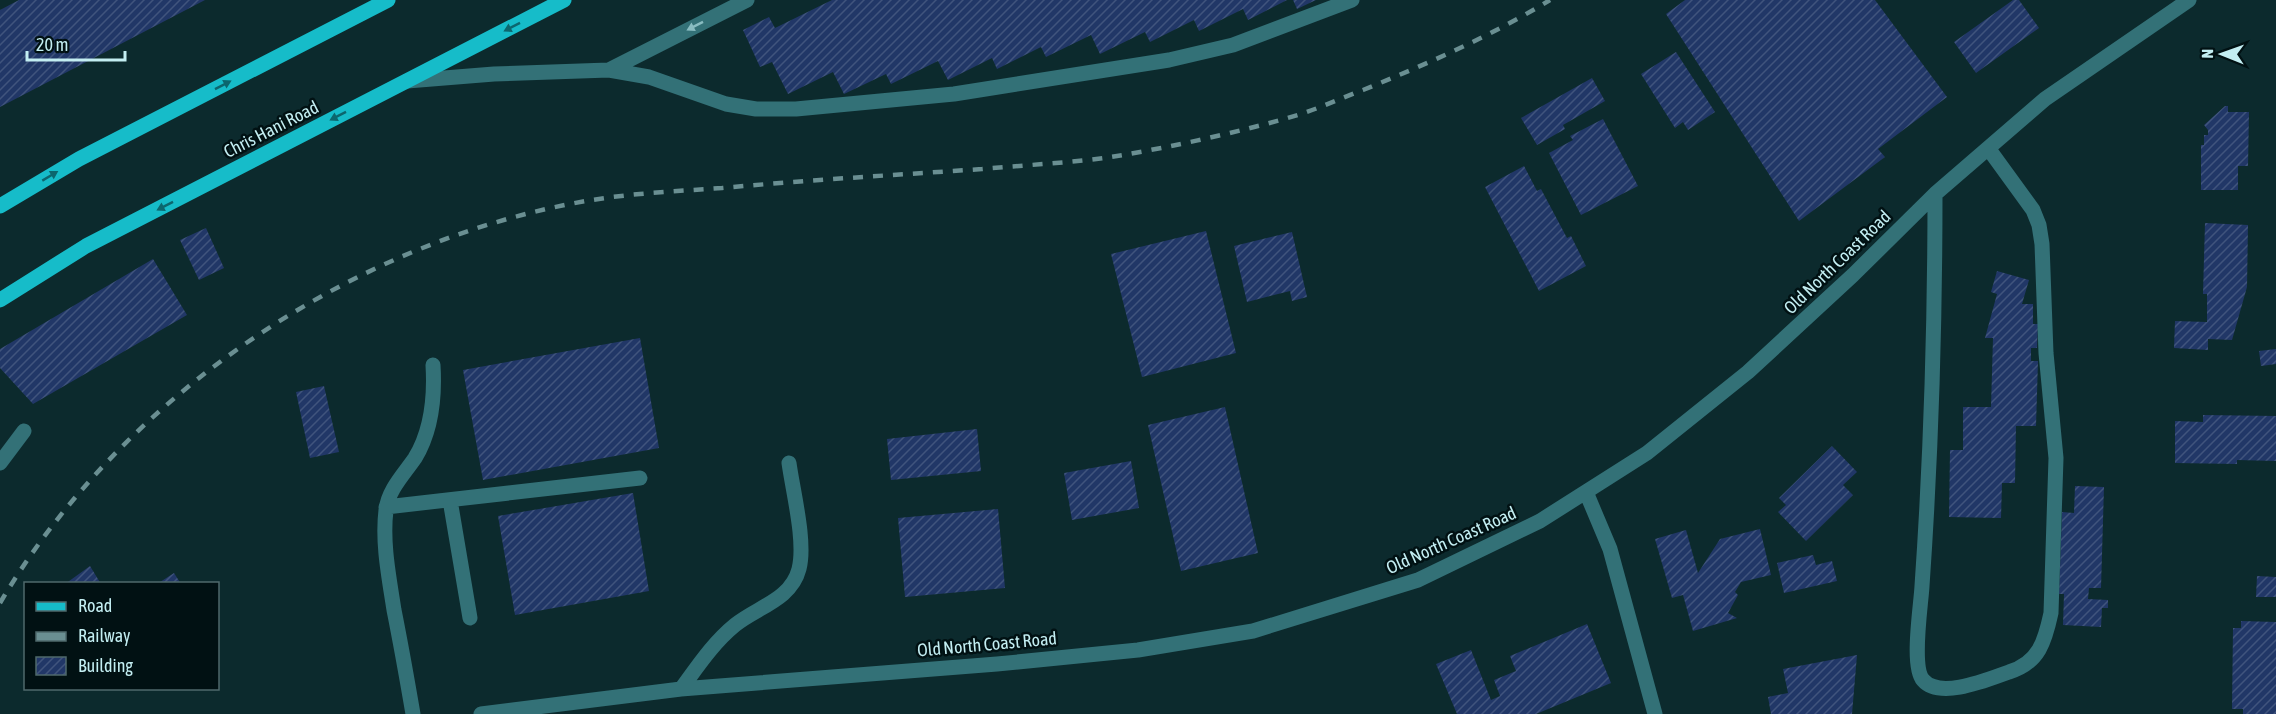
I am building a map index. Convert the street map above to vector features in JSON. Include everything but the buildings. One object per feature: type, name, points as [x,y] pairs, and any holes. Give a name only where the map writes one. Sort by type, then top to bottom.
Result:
[{"type":"main road","points":[[0,206],[79,159],[388,0]]},
{"type":"main road","name":"Chris Hani Road","points":[[0,300],[86,246],[564,0]]},
{"type":"street","points":[[609,70],[747,0]]},
{"type":"street","points":[[407,81],[494,74],[609,70],[649,77],[726,104],[756,109],[807,108],[954,94],[1169,60],[1233,45],[1352,0]]},
{"type":"street","name":"Old North Coast Road","points":[[481,714],[681,689],[1138,650],[1253,631],[1418,580],[1540,521],[1647,453],[1748,372],[1853,275],[1935,194],[2044,99],[2189,0]]},
{"type":"street","points":[[1935,194],[1926,529],[1918,654],[1920,676],[1925,683],[1930,687],[1945,689],[1974,684],[2018,670],[2031,662],[2046,638],[2051,614],[2051,541],[2056,476],[2046,353],[2042,244],[2039,225],[2033,210],[1988,148]]},
{"type":"street","points":[[413,714],[387,567],[386,507],[398,480],[415,458],[427,433],[433,411],[433,365]]},
{"type":"street","points":[[0,463],[24,431]]},
{"type":"street","points":[[681,689],[709,651],[735,625],[777,599],[791,587],[799,570],[801,550],[789,463]]},
{"type":"street","points":[[386,507],[640,478]]},
{"type":"street","points":[[1586,492],[1610,549],[1654,714]]},
{"type":"street","points":[[450,500],[470,618]]},
{"type":"railway","points":[[0,603],[51,528],[111,458],[178,395],[253,338],[333,290],[417,250],[504,220],[592,200],[657,192],[1079,161],[1206,139],[1298,115],[1363,90],[1458,49],[1550,0]]}]
